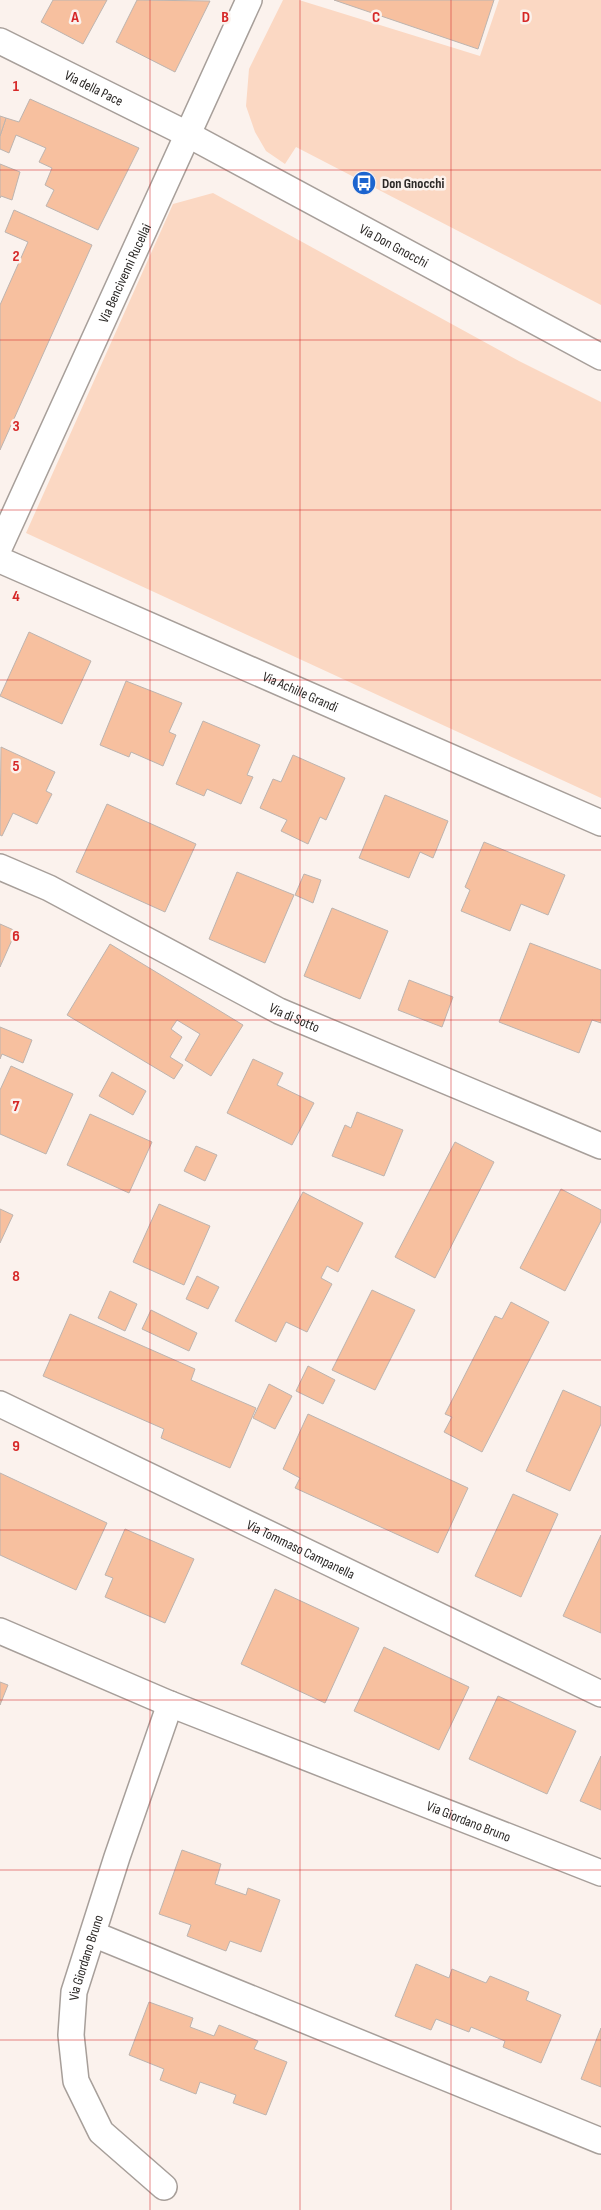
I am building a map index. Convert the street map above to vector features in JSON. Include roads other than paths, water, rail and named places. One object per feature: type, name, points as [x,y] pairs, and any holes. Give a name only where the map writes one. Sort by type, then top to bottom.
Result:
[{"type":"street","name":"Via Bencivenni Rucellai","points":[[0,546],[249,0]]},
{"type":"street","name":"Via della Pace","points":[[0,41],[187,134]]},
{"type":"street","name":"Via Don Gnocchi","points":[[187,134],[601,357]]},
{"type":"street","name":"Via Achille Grandi","points":[[0,560],[601,823]]},
{"type":"street","name":"Via di Sotto","points":[[0,867],[49,888],[279,1011],[601,1146]]},
{"type":"street","name":"Via Tommaso Campanella","points":[[0,1404],[601,1694]]},
{"type":"street","name":"Via Giordano Bruno","points":[[0,1631],[170,1704],[601,1873]]},
{"type":"street","name":"Via Giordano Bruno","points":[[164,2187],[102,2132],[76,2081],[71,2035],[74,1992],[117,1857],[170,1704]]},
{"type":"street","points":[[93,1934],[601,2140]]},
{"type":"place","name":"Don Gnocchi","points":[[364,183]]}]
